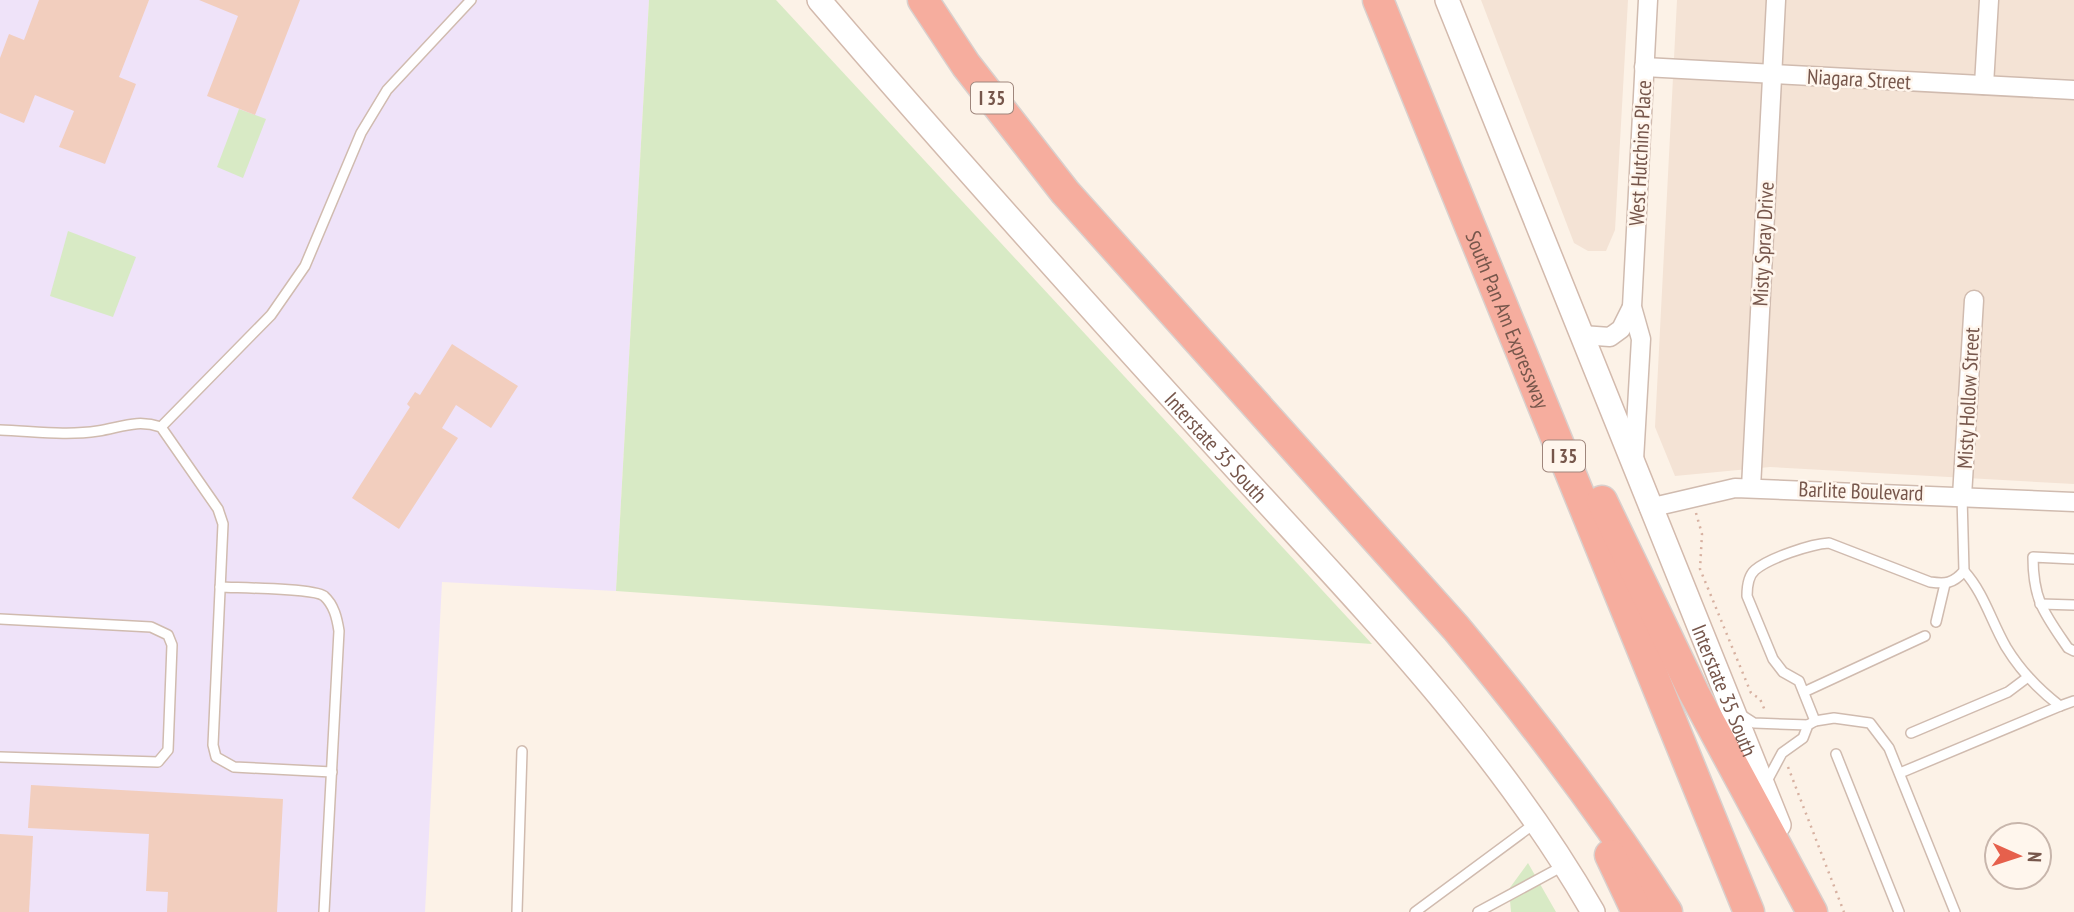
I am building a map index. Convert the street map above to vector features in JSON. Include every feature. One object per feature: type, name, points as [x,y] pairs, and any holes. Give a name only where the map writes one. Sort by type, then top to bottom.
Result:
[{"type":"highway","name":"I 35","points":[[923,0],[966,65],[1065,192],[1456,628],[1600,811],[1667,912]]},
{"type":"highway","name":"South Pan Am Expressway","points":[[1378,0],[1749,912]]},
{"type":"highway","points":[[1521,352],[1580,453],[1689,682],[1814,912]]},
{"type":"highway","points":[[1534,725],[1622,874],[1637,912]]},
{"type":"main road","name":"Interstate 35 South","points":[[819,0],[980,188],[1370,615],[1460,718],[1536,823],[1593,912]]},
{"type":"main road","name":"Interstate 35 South","points":[[1447,0],[1649,508],[1814,912]]},
{"type":"street","name":"West Hutchins Place","points":[[1634,465],[1641,339],[1632,307],[1648,0]]},
{"type":"street","name":"Misty Spray Drive","points":[[1751,488],[1776,0]]},
{"type":"street","points":[[1984,85],[1989,0]]},
{"type":"street","name":"Niagara Street","points":[[1644,67],[2074,90]]},
{"type":"street","name":"Misty Hollow Street","points":[[1962,496],[1974,300]]},
{"type":"street","points":[[1582,335],[1610,337],[1621,329],[1632,307]]},
{"type":"street","name":"Barlite Boulevard","points":[[1649,508],[1715,491],[1751,488],[2074,502]]},
{"type":"lane","points":[[161,427],[271,315],[305,266],[361,133],[387,90],[471,0]]},
{"type":"lane","points":[[0,430],[74,432],[147,422],[161,427],[218,509],[223,524],[213,746],[216,757],[223,764],[234,767],[332,772]]},
{"type":"lane","points":[[1962,496],[1964,571],[1977,586],[2006,648],[2037,689],[2060,706]]},
{"type":"lane","points":[[1764,789],[1773,765],[1786,748],[1803,738],[1812,723],[1804,692],[1798,681],[1783,672],[1773,659],[1747,596],[1747,585],[1755,570],[1812,544],[1829,543],[1930,582],[1945,584],[1956,581],[1964,571]]},
{"type":"lane","points":[[2074,559],[2033,557],[2033,588],[2068,648],[2074,651]]},
{"type":"lane","points":[[1936,622],[1945,584]]},
{"type":"lane","points":[[220,587],[318,592],[331,604],[339,631],[324,912]]},
{"type":"lane","points":[[2040,604],[2074,605]]},
{"type":"lane","points":[[0,619],[151,627],[168,635],[172,645],[168,750],[158,762],[0,757]]},
{"type":"lane","points":[[1804,692],[1925,636]]},
{"type":"lane","points":[[1910,733],[2008,692],[2028,677]]},
{"type":"lane","points":[[1900,772],[2074,701]]},
{"type":"lane","points":[[1731,708],[1754,723],[1812,723],[1835,718],[1870,723],[1889,748],[1900,772],[1955,912]]},
{"type":"lane","points":[[516,912],[522,751]]},
{"type":"lane","points":[[1836,754],[1899,912]]},
{"type":"lane","points":[[1415,912],[1536,823]]},
{"type":"lane","points":[[1478,912],[1564,866]]},
{"type":"path","points":[[1694,506],[1702,534],[1700,569],[1751,693],[1760,699],[1768,719]]},
{"type":"path","points":[[1786,762],[1844,912]]},
{"type":"shaded area","points":[[0,0],[649,0],[616,591],[442,582],[425,912],[0,912]]},
{"type":"shaded area","points":[[1481,0],[1628,0],[1615,230],[1606,251],[1588,251],[1574,243]]},
{"type":"shaded area","points":[[1677,0],[2074,0],[2074,484],[1770,467],[1675,476],[1655,427]]},
{"type":"green space","points":[[649,0],[776,0],[1372,644],[616,591]]},
{"type":"green space","points":[[239,109],[266,119],[243,178],[217,167]]},
{"type":"green space","points":[[68,231],[136,257],[113,317],[50,296]]},
{"type":"green space","points":[[1528,863],[1556,912],[1511,912],[1509,889]]},
{"type":"building","points":[[39,0],[149,0],[119,77],[136,84],[105,164],[59,147],[74,111],[35,95],[24,123],[0,113],[0,58],[9,34],[24,40]]},
{"type":"building","points":[[199,0],[300,0],[255,115],[207,96],[238,16]]},
{"type":"building","points":[[452,344],[518,386],[491,428],[456,405],[442,428],[458,438],[399,529],[352,498],[410,407],[407,404],[415,392],[420,395]]},
{"type":"building","points":[[31,785],[283,799],[277,912],[167,912],[168,892],[146,891],[149,834],[28,828]]},
{"type":"building","points":[[0,834],[33,836],[29,912],[0,912]]}]
